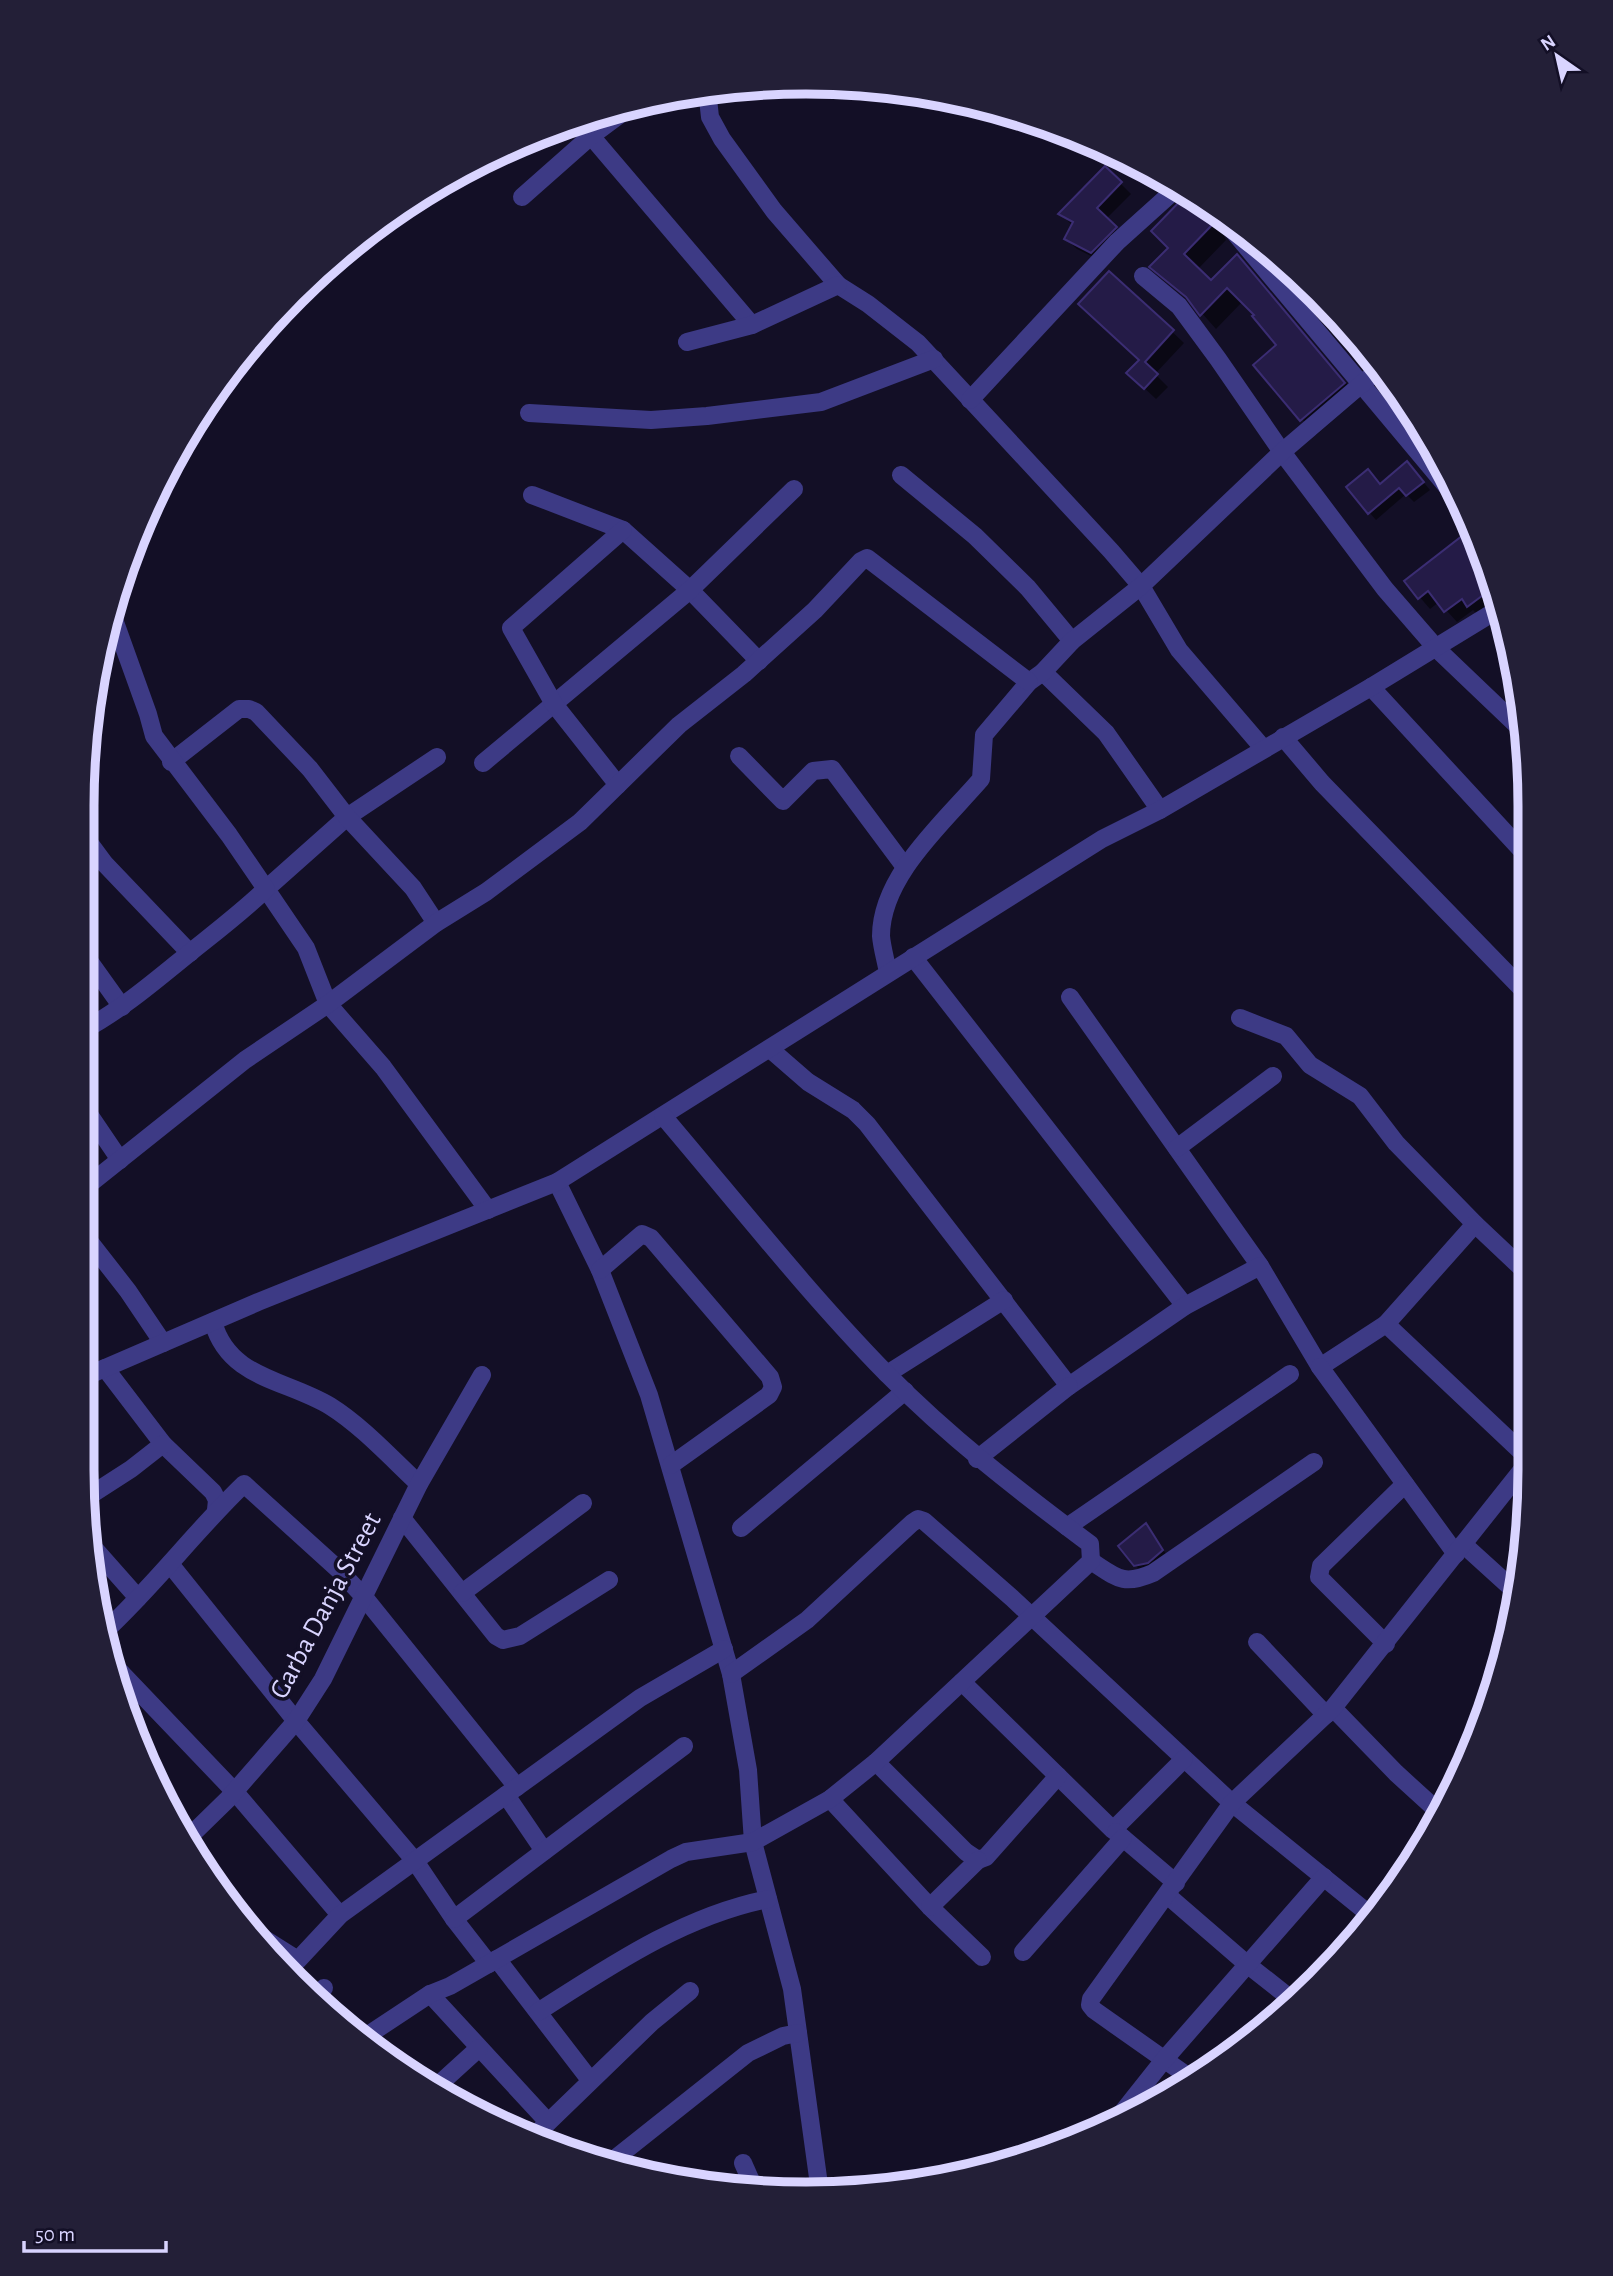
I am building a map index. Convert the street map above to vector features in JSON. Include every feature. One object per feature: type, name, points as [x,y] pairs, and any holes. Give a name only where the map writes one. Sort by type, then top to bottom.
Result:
[{"type":"street","points":[[708,102],[710,117],[722,139],[774,211],[838,285],[918,342],[1141,586],[1179,650],[1263,748]]},
{"type":"street","points":[[522,197],[610,123]]},
{"type":"street","points":[[591,136],[752,325]]},
{"type":"street","points":[[970,400],[1117,242],[1170,195]]},
{"type":"street","points":[[1248,248],[1434,471]]},
{"type":"street","points":[[1143,276],[1179,306],[1282,452],[1385,589],[1437,649],[1513,721]]},
{"type":"street","points":[[687,342],[752,325],[838,285]]},
{"type":"street","points":[[529,414],[651,420],[821,402],[934,359]]},
{"type":"street","points":[[888,974],[881,936],[886,902],[905,867],[981,779],[984,735],[1072,641],[1141,586],[1282,452],[1372,375]]},
{"type":"street","points":[[901,475],[975,536],[1028,588],[1072,641]]},
{"type":"street","points":[[483,763],[690,590],[794,489]]},
{"type":"street","points":[[532,495],[622,530],[690,590],[759,661]]},
{"type":"street","points":[[618,785],[554,704],[511,628],[622,530]]},
{"type":"street","points":[[94,1181],[245,1060],[328,1004],[436,923],[486,892],[580,822],[679,725],[759,661],[867,558],[1036,677],[1106,733],[1160,810]]},
{"type":"street","points":[[94,1373],[557,1182],[1102,839],[1160,810],[1437,649],[1492,614]]},
{"type":"street","points":[[117,629],[154,736],[229,835],[306,948],[328,1004],[383,1067],[488,1210]]},
{"type":"street","points":[[1371,687],[1518,845]]},
{"type":"street","points":[[172,762],[239,709],[256,712],[310,769],[347,817],[413,888],[436,923]]},
{"type":"street","points":[[1283,737],[1322,783],[1518,985]]},
{"type":"street","points":[[738,756],[783,800],[813,771],[832,769],[905,867]]},
{"type":"street","points":[[94,1024],[122,1007],[249,906],[347,817],[437,757]]},
{"type":"street","points":[[94,849],[190,953]]},
{"type":"street","points":[[913,957],[1185,1306]]},
{"type":"street","points":[[94,968],[122,1007]]},
{"type":"street","points":[[1070,998],[1260,1266],[1320,1367],[1405,1484],[1460,1549],[1508,1586]]},
{"type":"street","points":[[1240,1018],[1286,1036],[1310,1065],[1360,1096],[1396,1143],[1518,1265]]},
{"type":"street","points":[[770,1049],[808,1082],[853,1110],[867,1124],[1069,1386]]},
{"type":"street","points":[[1177,1148],[1273,1076]]},
{"type":"street","points":[[371,2033],[430,1994],[685,1852],[753,1842],[830,1799],[876,1762],[1091,1561],[1090,1544],[978,1459],[887,1374],[799,1277],[663,1116]]},
{"type":"street","points":[[94,1122],[120,1160]]},
{"type":"street","points":[[557,1182],[600,1270],[649,1395],[731,1674],[748,1770],[753,1842],[792,1989],[819,2181]]},
{"type":"street","points":[[1320,1367],[1386,1324],[1475,1224]]},
{"type":"street","points":[[600,1270],[642,1234],[651,1238],[770,1377],[773,1387],[769,1395],[671,1465]]},
{"type":"street","points":[[94,1247],[163,1343]]},
{"type":"street","points":[[978,1459],[1069,1386],[1185,1306],[1260,1266]]},
{"type":"street","points":[[887,1374],[1004,1300]]},
{"type":"street","points":[[213,1322],[225,1350],[245,1368],[330,1406],[419,1484]]},
{"type":"street","points":[[1386,1324],[1518,1450]]},
{"type":"street","points":[[105,1368],[163,1444],[213,1492],[217,1500],[216,1510]]},
{"type":"street","points":[[1067,1527],[1290,1374]]},
{"type":"street","name":"Garba Danja Street","points":[[194,1832],[234,1792],[296,1721],[323,1679],[419,1484],[482,1375]]},
{"type":"street","points":[[741,1528],[905,1391]]},
{"type":"street","points":[[95,1491],[131,1469],[163,1444]]},
{"type":"street","points":[[1091,1561],[1116,1578],[1125,1580],[1134,1581],[1153,1573],[1314,1462]]},
{"type":"street","points":[[1183,2073],[1090,2005],[1091,1999],[1232,1803],[1329,1711],[1386,1644],[1518,1474]]},
{"type":"street","points":[[112,1624],[170,1564],[216,1510],[244,1484],[339,1570],[364,1597],[512,1791],[544,1851]]},
{"type":"street","points":[[1386,1644],[1319,1577],[1321,1566],[1405,1484]]},
{"type":"street","points":[[462,1593],[583,1503]]},
{"type":"street","points":[[402,1518],[496,1636],[503,1640],[520,1636],[610,1580]]},
{"type":"street","points":[[731,1674],[807,1620],[918,1520],[1012,1598],[1232,1803],[1365,1911]]},
{"type":"street","points":[[100,1555],[138,1598]]},
{"type":"street","points":[[170,1564],[296,1721],[415,1861],[454,1919],[538,2012],[590,2080]]},
{"type":"street","points":[[1257,1642],[1433,1807]]},
{"type":"street","points":[[279,1948],[298,1960],[340,1915],[640,1698],[724,1649]]},
{"type":"street","points":[[126,1678],[234,1792],[340,1915]]},
{"type":"street","points":[[962,1682],[1248,1965],[1286,1995]]},
{"type":"street","points":[[454,1919],[684,1746]]},
{"type":"street","points":[[1023,1952],[1118,1834],[1184,1759]]},
{"type":"street","points":[[876,1762],[966,1852],[978,1860]]},
{"type":"street","points":[[930,1907],[978,1860],[986,1857],[1058,1776]]},
{"type":"street","points":[[830,1799],[930,1907],[982,1957]]},
{"type":"street","points":[[1129,2104],[1163,2061],[1324,1877]]},
{"type":"street","points":[[538,2012],[638,1950],[724,1910],[768,1899]]},
{"type":"street","points":[[540,2130],[652,2022],[690,1991]]},
{"type":"street","points":[[430,1994],[548,2122]]},
{"type":"street","points":[[618,2156],[748,2053],[783,2036],[798,2033]]},
{"type":"street","points":[[442,2081],[480,2048]]},
{"type":"street","points":[[743,2163],[750,2179]]},
{"type":"building","points":[[1105,166],[1122,182],[1097,208],[1117,227],[1091,253],[1064,239],[1073,222],[1058,214]]},
{"type":"building","points":[[1180,201],[1211,220],[1213,224],[1184,254],[1211,280],[1237,254],[1345,383],[1300,421],[1253,365],[1276,345],[1252,316],[1254,315],[1227,288],[1200,316],[1186,297],[1149,267],[1168,248],[1151,231]]},
{"type":"building","points":[[1109,271],[1174,330],[1145,362],[1158,374],[1144,389],[1126,373],[1139,360],[1078,304]]},
{"type":"building","points":[[1407,461],[1424,482],[1406,496],[1399,488],[1368,514],[1346,487],[1368,469],[1380,484]]},
{"type":"building","points":[[1462,536],[1468,543],[1486,593],[1467,607],[1462,599],[1444,612],[1428,591],[1418,599],[1404,581]]},
{"type":"building","points":[[1146,1523],[1163,1550],[1148,1563],[1134,1566],[1118,1546]]}]
